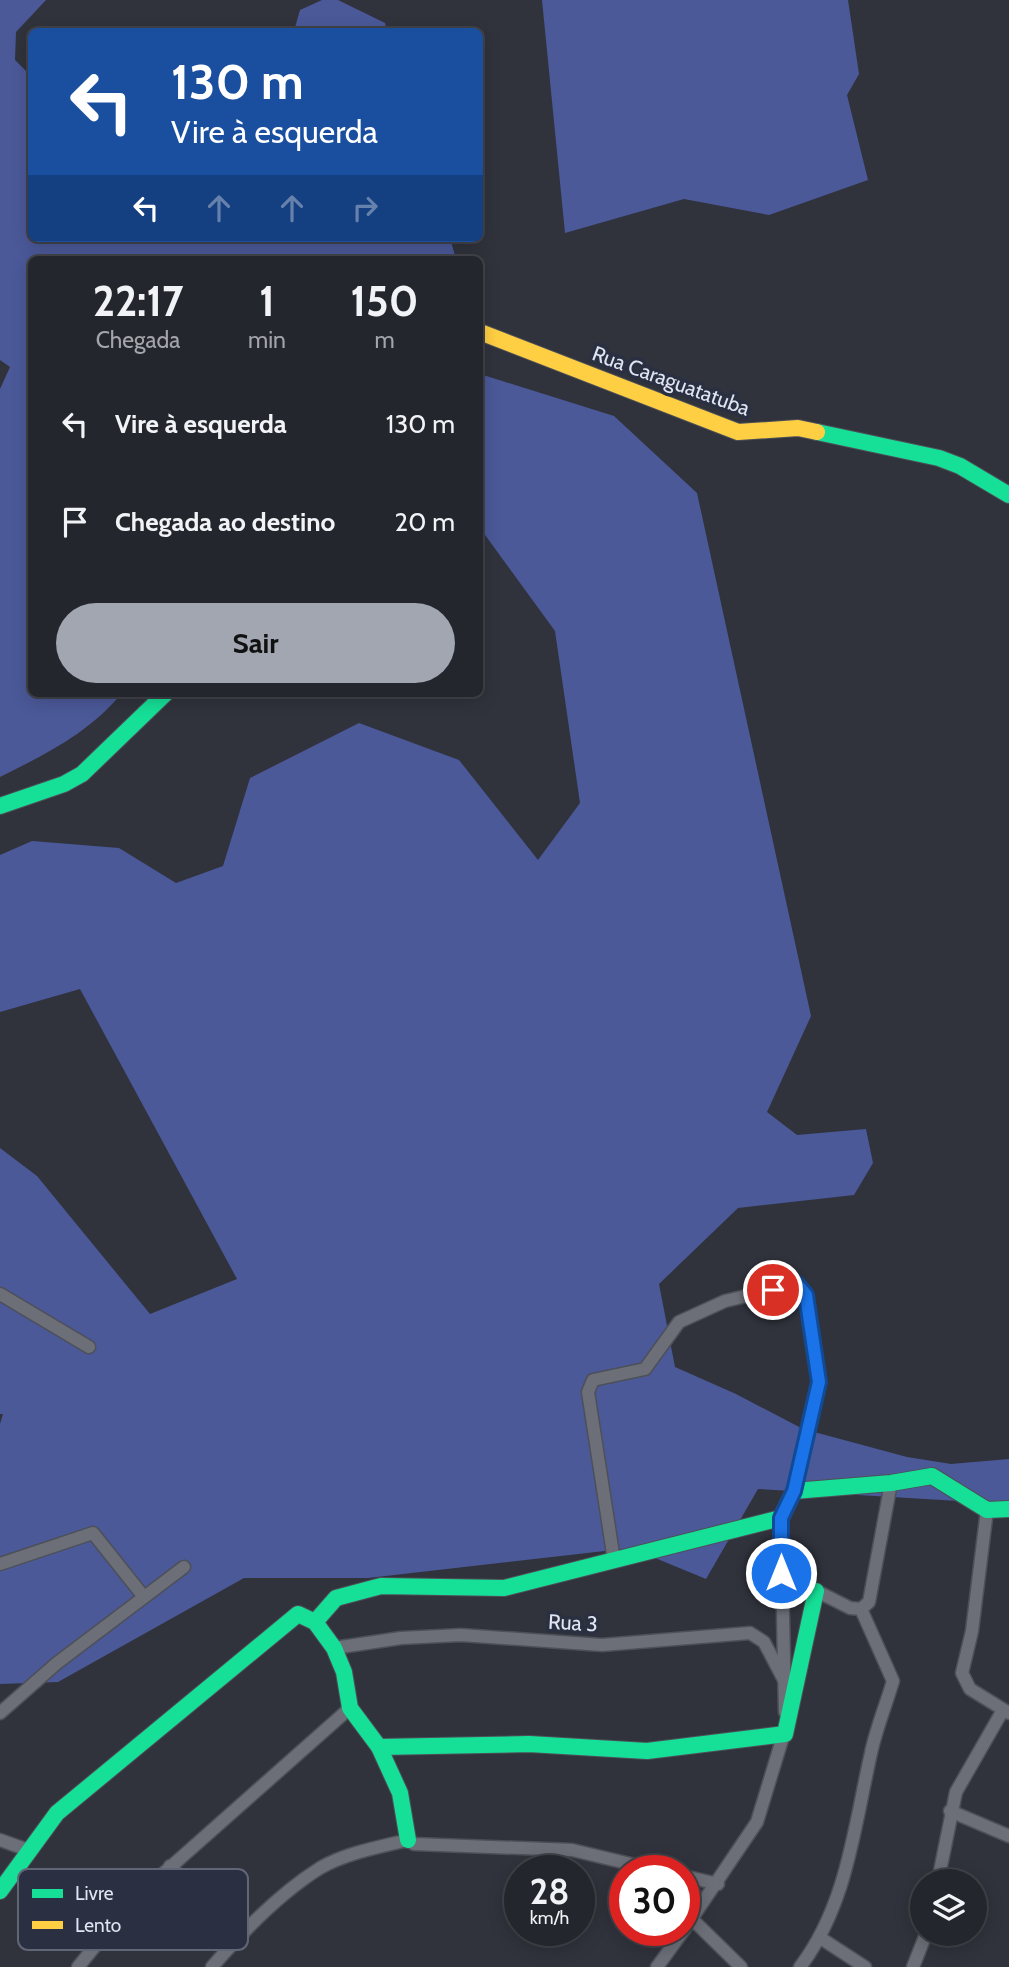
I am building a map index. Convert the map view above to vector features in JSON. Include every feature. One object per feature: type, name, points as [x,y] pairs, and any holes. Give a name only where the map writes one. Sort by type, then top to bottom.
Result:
[{"type":"street","name":"Rua Caraguatatuba","points":[[483,333],[738,432],[798,428],[939,458],[960,466],[1009,495]]},
{"type":"street","points":[[0,806],[64,784],[82,774],[162,697]]},
{"type":"street","points":[[614,1560],[588,1392],[593,1380],[645,1369],[679,1322],[725,1301],[797,1284],[806,1295],[819,1382],[794,1491],[781,1518],[785,1734]]},
{"type":"street","points":[[0,1294],[89,1347]]},
{"type":"street","points":[[794,1491],[891,1483],[932,1476],[987,1510],[1009,1509]]},
{"type":"street","points":[[781,1573],[850,1608],[861,1609],[869,1602],[891,1483]]},
{"type":"street","points":[[940,1869],[956,1792],[1006,1712],[970,1689],[962,1673],[972,1631],[987,1510]]},
{"type":"street","points":[[314,1622],[336,1598],[381,1586],[504,1588],[781,1518]]},
{"type":"street","points":[[0,1564],[93,1533],[144,1597]]},
{"type":"street","points":[[0,1713],[18,1695],[184,1567]]},
{"type":"street","points":[[700,1909],[758,1822],[785,1734],[816,1591]]},
{"type":"street","points":[[800,1967],[822,1939],[841,1888],[872,1749],[893,1681],[861,1609]]},
{"type":"street","points":[[0,1891],[57,1813],[298,1614],[314,1622],[334,1648],[344,1672],[350,1708],[379,1747],[400,1794],[408,1840],[414,1844],[572,1850],[609,1859]]},
{"type":"street","name":"Rua 3","points":[[334,1648],[401,1638],[461,1635],[602,1644],[750,1633],[764,1642],[783,1680]]},
{"type":"street","points":[[167,1869],[350,1708]]},
{"type":"street","points":[[379,1747],[529,1744],[647,1751],[785,1734]]},
{"type":"street","points":[[950,1811],[1009,1836]]},
{"type":"street","points":[[0,1840],[28,1850]]},
{"type":"street","points":[[248,1928],[322,1868],[355,1854],[408,1840]]},
{"type":"street","points":[[170,1866],[173,1869]]},
{"type":"street","points":[[700,1880],[718,1884]]},
{"type":"street","points":[[700,1937],[741,1967]]},
{"type":"street","points":[[822,1939],[865,1967]]},
{"type":"street","points":[[657,1967],[673,1946]]},
{"type":"street","points":[[913,1967],[921,1946]]},
{"type":"street","points":[[78,1967],[92,1950]]},
{"type":"street","points":[[212,1967],[226,1950]]},
{"type":"shaded area","points":[[0,0],[46,0],[16,32],[15,60],[28,73],[28,242],[451,242],[455,256],[28,256],[28,697],[118,697],[81,731],[0,777],[0,389],[10,367],[0,360]]},
{"type":"shaded area","points":[[322,0],[338,0],[385,23],[386,28],[295,28],[300,10]]},
{"type":"shaded area","points":[[542,0],[848,0],[859,74],[847,95],[868,180],[769,215],[684,199],[565,233]]},
{"type":"shaded area","points":[[483,375],[614,416],[697,493],[811,1016],[767,1112],[797,1135],[866,1129],[873,1163],[854,1195],[738,1208],[659,1284],[675,1367],[736,1394],[803,1429],[907,1457],[951,1464],[1009,1459],[1009,1504],[758,1489],[706,1579],[631,1548],[368,1578],[244,1578],[58,1682],[0,1684],[0,1424],[3,1414],[0,1414],[0,1148],[37,1176],[150,1314],[237,1279],[80,989],[0,1012],[0,855],[32,841],[119,848],[176,883],[223,866],[250,778],[359,723],[459,760],[538,860],[580,803],[555,631],[483,532]]},
{"type":"traffic: fast","points":[[817,432],[939,458],[960,466],[1009,495]]},
{"type":"traffic: fast","points":[[0,806],[64,784],[82,774],[162,697]]},
{"type":"traffic: fast","points":[[315,1622],[336,1598],[381,1586],[504,1588],[781,1518],[794,1491],[891,1483],[932,1476],[987,1510],[1009,1509]]},
{"type":"traffic: fast","points":[[379,1747],[529,1744],[647,1751],[785,1734],[816,1591]]},
{"type":"traffic: fast","points":[[0,1891],[57,1813],[298,1614],[315,1622],[334,1648],[344,1672],[350,1708],[379,1747],[400,1793],[408,1840]]},
{"type":"traffic: slow","points":[[483,333],[738,432],[798,428],[817,432]]},
{"type":"route","points":[[773,1290],[797,1284],[806,1295],[819,1382],[794,1491],[781,1518],[781,1573]]}]
